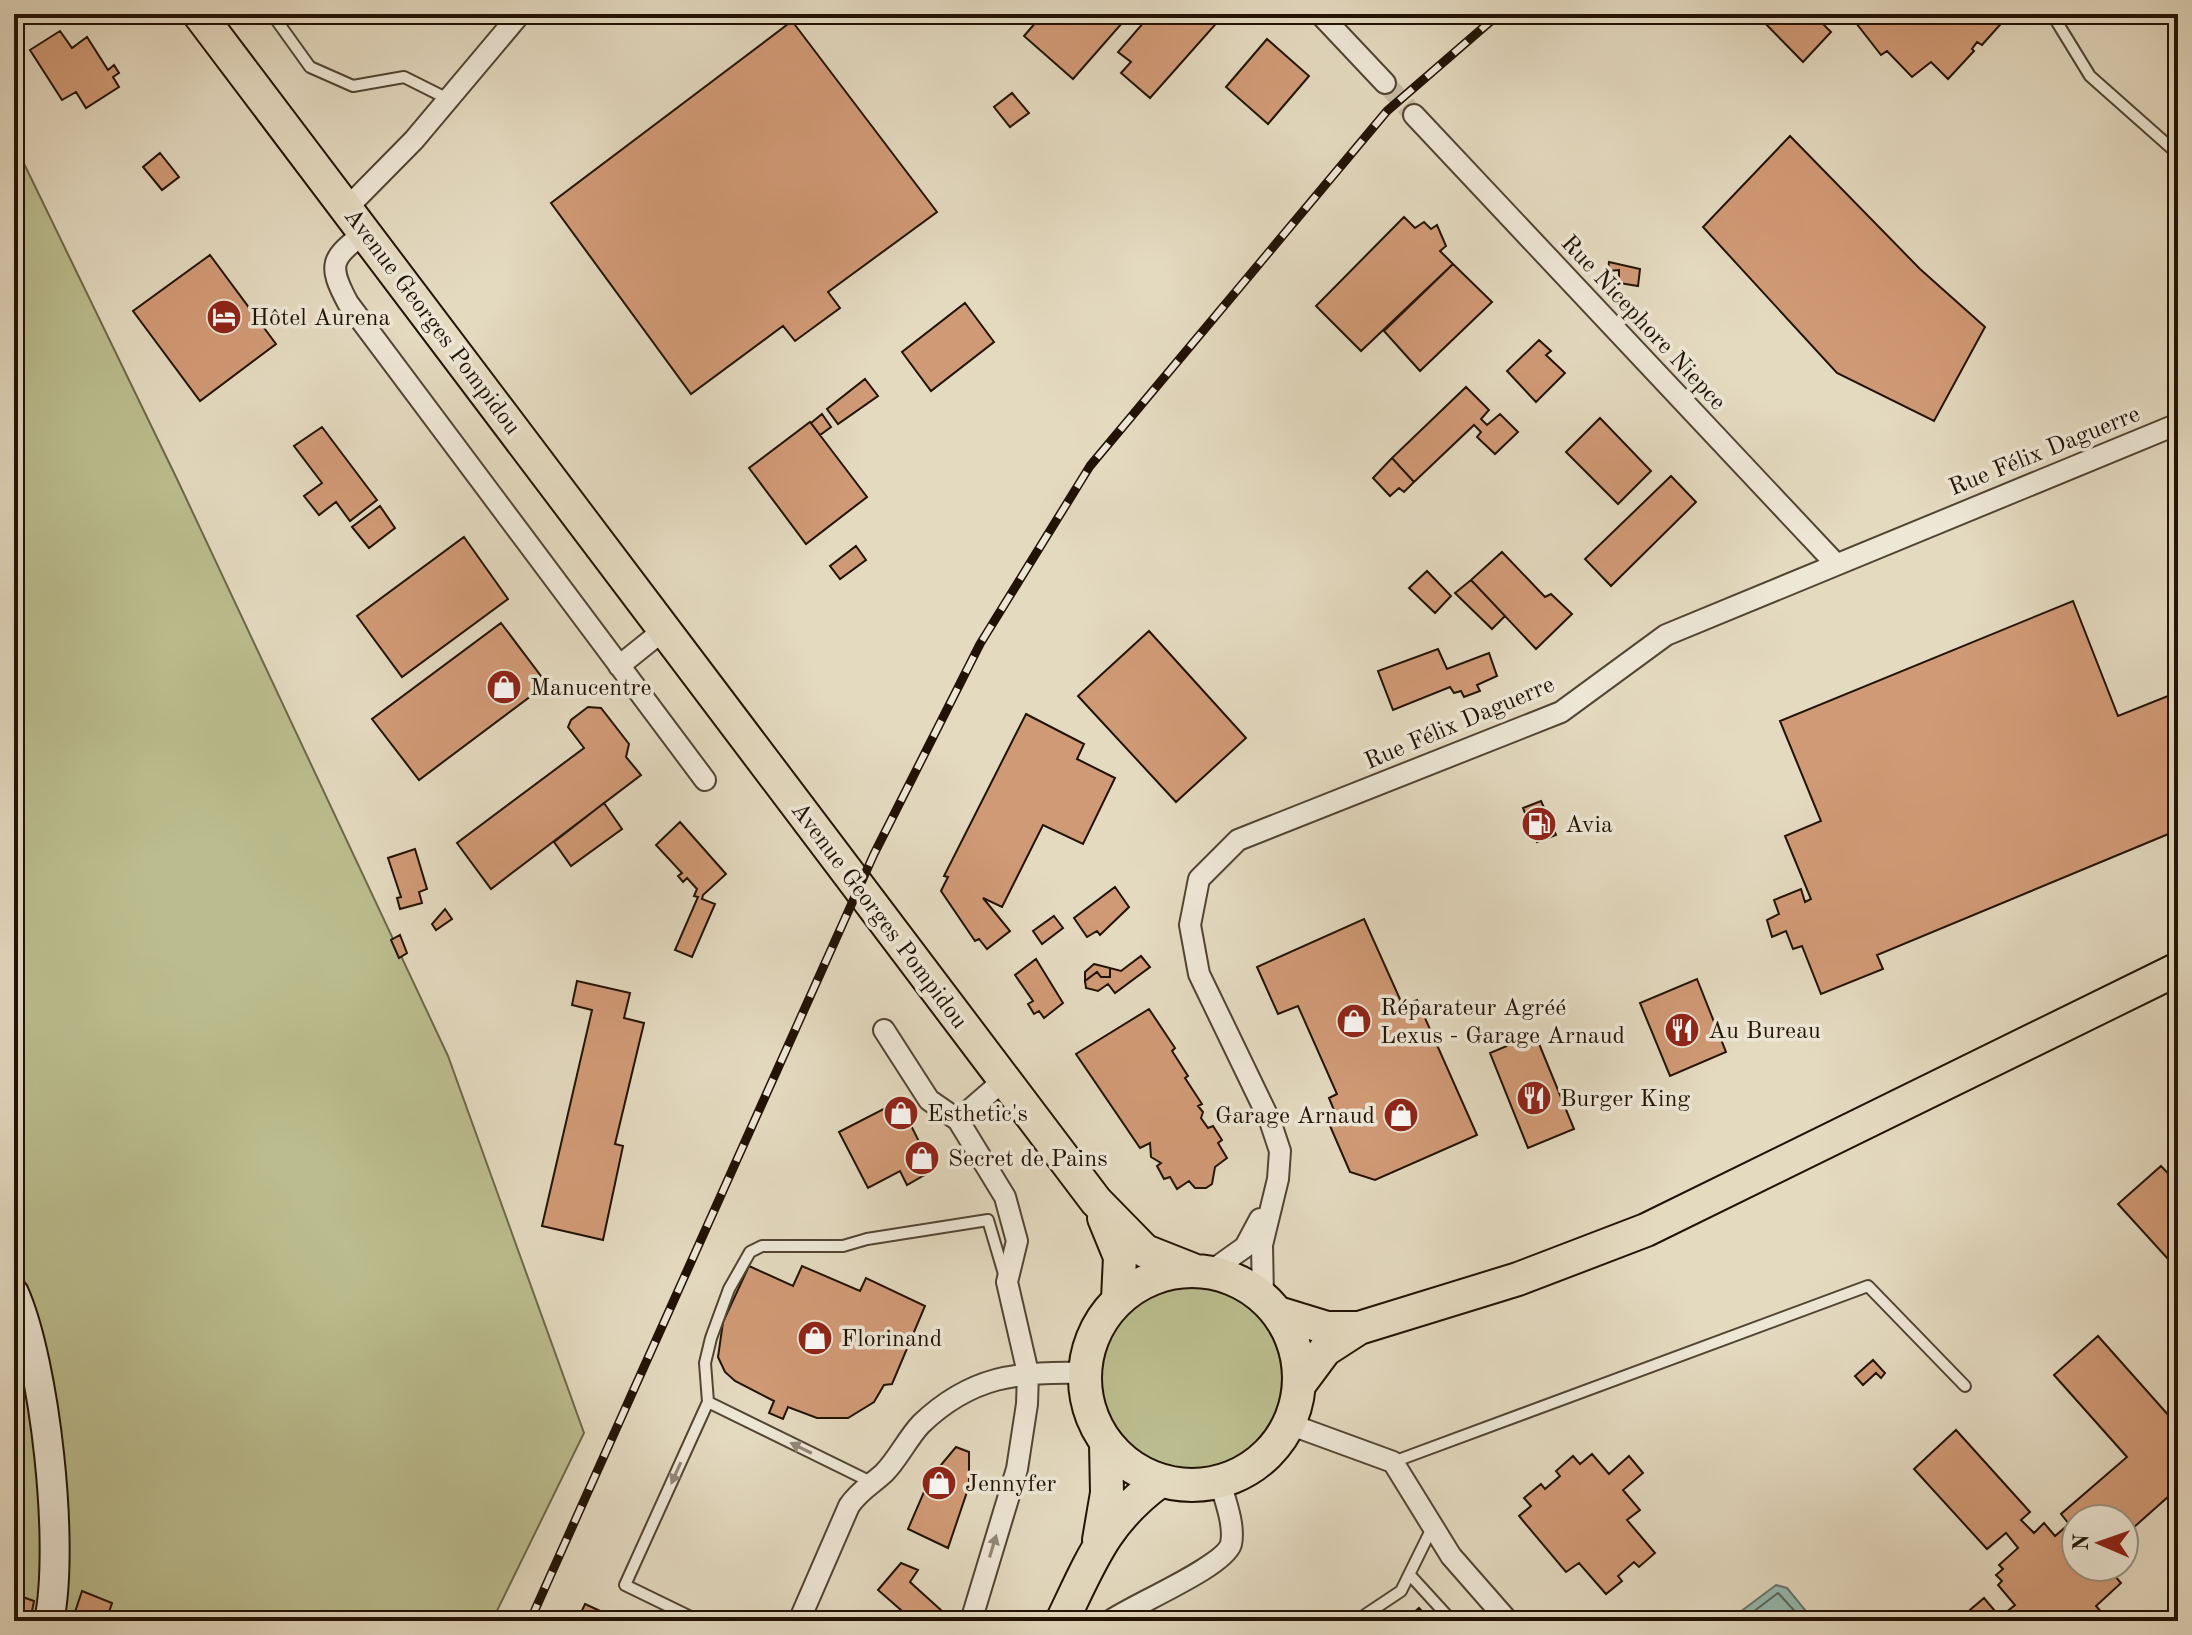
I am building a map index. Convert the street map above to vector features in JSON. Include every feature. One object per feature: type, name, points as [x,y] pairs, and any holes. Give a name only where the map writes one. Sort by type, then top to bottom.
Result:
[{"type":"main road","name":"Avenue Georges Pompidou","points":[[199,14],[1096,1201],[1145,1251],[1202,1271]]},
{"type":"main road","points":[[1299,1385],[1325,1350],[1359,1328],[1518,1279],[1646,1230],[2178,969]]},
{"type":"main road","name":"Avenue Georges Pompidou","points":[[1096,1201],[1120,1257],[1118,1299]]},
{"type":"main road","points":[[1270,1305],[1295,1347],[1299,1385],[1289,1424],[1272,1450],[1249,1469],[1220,1482],[1190,1486],[1160,1481],[1130,1466],[1106,1443],[1093,1422],[1086,1398],[1084,1373],[1089,1346],[1100,1321],[1118,1299],[1153,1277],[1202,1271],[1233,1278],[1270,1305],[1327,1328],[1359,1328]]},
{"type":"main road","points":[[14,1293],[22,1310],[35,1368],[49,1469],[56,1552],[49,1621]]},
{"type":"main road","points":[[1099,1544],[1107,1493],[1106,1443]]},
{"type":"main road","points":[[1062,1621],[1099,1544],[1130,1503],[1160,1481]]},
{"type":"street","points":[[520,14],[414,140],[356,220],[338,253],[334,265],[335,278],[348,303],[705,780]]},
{"type":"street","points":[[1320,14],[1385,83]]},
{"type":"street","name":"Rue Nicephore Niepce","points":[[1414,115],[1836,564]]},
{"type":"street","name":"Rue Félix Daguerre","points":[[1270,1305],[1260,1257],[1280,1166],[1276,1137],[1199,974],[1190,925],[1199,879],[1238,840],[1561,712],[1666,635],[2178,424]]},
{"type":"street","points":[[619,666],[665,629]]},
{"type":"street","points":[[884,1030],[929,1100],[958,1120],[1005,1197],[1017,1241],[1007,1282],[1028,1373],[1017,1469],[971,1621]]},
{"type":"street","points":[[958,1120],[1004,1080]]},
{"type":"street","name":"Rue Félix Daguerre","points":[[1202,1271],[1245,1247],[1274,1191]]},
{"type":"street","points":[[799,1621],[858,1491],[884,1472],[921,1425],[975,1385],[1028,1373],[1084,1373]]},
{"type":"street","points":[[1289,1424],[1393,1462],[1432,1528],[1508,1621]]},
{"type":"street","points":[[1110,1621],[1134,1605],[1196,1574],[1226,1553],[1231,1543],[1230,1523],[1220,1482]]},
{"type":"lane","points":[[272,14],[310,67],[353,86],[404,77],[448,99]]},
{"type":"lane","points":[[2052,14],[2090,76],[2178,154]]},
{"type":"lane","points":[[699,1621],[625,1585],[708,1402],[705,1363],[717,1318],[741,1263],[750,1252],[762,1246],[843,1246],[867,1239],[988,1220],[1007,1282]]},
{"type":"lane","points":[[1393,1462],[1868,1286],[1965,1386]]},
{"type":"lane","points":[[708,1402],[871,1482]]},
{"type":"lane","points":[[1356,1621],[1401,1591],[1432,1528]]},
{"type":"lane","points":[[1410,1575],[1452,1621]]},
{"type":"green space","points":[[14,143],[177,479],[448,1056],[584,1433],[492,1621],[14,1621]]},
{"type":"green space","points":[[1190,1286],[1225,1293],[1255,1313],[1275,1343],[1282,1378],[1275,1413],[1255,1443],[1225,1463],[1190,1470],[1155,1463],[1125,1443],[1105,1413],[1098,1378],[1105,1343],[1125,1313],[1155,1293]]},
{"type":"water","points":[[1776,1585],[1787,1588],[1814,1621],[1728,1621]]},
{"type":"building","points":[[1043,14],[1130,14],[1073,79],[1024,36]]},
{"type":"building","points":[[1151,14],[1218,14],[1222,17],[1150,98],[1121,73],[1131,62],[1118,52]]},
{"type":"building","points":[[1756,14],[1813,14],[1831,32],[1803,62]]},
{"type":"building","points":[[1849,14],[2004,14],[2007,17],[1982,45],[1977,42],[1972,49],[1974,51],[1948,79],[1931,62],[1912,77],[1887,51],[1881,55]]},
{"type":"building","points":[[792,21],[937,212],[828,292],[840,308],[795,341],[783,326],[691,394],[551,203]]},
{"type":"building","points":[[60,31],[72,48],[87,37],[108,70],[114,65],[119,73],[113,77],[119,87],[86,108],[76,92],[62,100],[30,50]]},
{"type":"building","points":[[1267,39],[1309,76],[1268,124],[1226,87]]},
{"type":"building","points":[[1012,93],[1029,113],[1010,127],[994,107]]},
{"type":"building","points":[[1790,136],[1920,269],[1985,327],[1934,421],[1837,373],[1703,227]]},
{"type":"building","points":[[160,153],[179,177],[162,190],[143,167]]},
{"type":"building","points":[[1404,217],[1415,228],[1424,222],[1431,229],[1437,225],[1446,246],[1440,251],[1453,264],[1361,351],[1316,306]]},
{"type":"building","points":[[210,255],[276,344],[200,401],[133,311]]},
{"type":"building","points":[[1609,262],[1640,269],[1638,286],[1619,283],[1619,270],[1608,271]]},
{"type":"building","points":[[1453,264],[1492,302],[1420,371],[1384,331]]},
{"type":"building","points":[[965,303],[994,342],[931,391],[902,352]]},
{"type":"building","points":[[1539,340],[1551,351],[1546,355],[1565,373],[1536,402],[1507,371]]},
{"type":"building","points":[[865,379],[878,396],[838,424],[827,409]]},
{"type":"building","points":[[1466,387],[1489,410],[1481,419],[1487,425],[1500,414],[1518,432],[1495,454],[1477,437],[1481,432],[1474,425],[1414,482],[1392,458]]},
{"type":"building","points":[[822,414],[831,427],[820,435],[811,423]]},
{"type":"building","points":[[1600,418],[1651,471],[1618,504],[1566,452]]},
{"type":"building","points":[[810,422],[867,497],[806,544],[749,468]]},
{"type":"building","points":[[322,427],[377,500],[350,521],[336,502],[319,515],[304,496],[322,483],[294,446]]},
{"type":"building","points":[[1392,458],[1414,482],[1404,492],[1399,488],[1390,496],[1373,478]]},
{"type":"building","points":[[1671,476],[1696,502],[1611,586],[1585,559]]},
{"type":"building","points":[[380,506],[395,528],[369,548],[352,527]]},
{"type":"building","points":[[464,537],[508,599],[402,677],[357,616]]},
{"type":"building","points":[[856,546],[866,560],[840,579],[830,566]]},
{"type":"building","points":[[1502,552],[1545,597],[1551,594],[1572,614],[1536,649],[1471,580]]},
{"type":"building","points":[[1427,571],[1451,596],[1435,613],[1409,588]]},
{"type":"building","points":[[1471,580],[1505,616],[1492,629],[1455,593]]},
{"type":"building","points":[[2073,601],[2118,716],[2178,692],[2178,830],[1877,955],[1883,969],[1821,994],[1802,946],[1793,949],[1786,931],[1772,937],[1767,920],[1779,914],[1774,900],[1801,889],[1805,902],[1811,899],[1785,836],[1821,821],[1780,721]]},
{"type":"building","points":[[501,623],[547,684],[419,780],[372,719]]},
{"type":"building","points":[[1149,631],[1246,738],[1176,802],[1078,696]]},
{"type":"building","points":[[1438,649],[1447,669],[1489,653],[1497,676],[1477,685],[1480,691],[1464,697],[1461,691],[1454,693],[1450,687],[1393,710],[1378,671]]},
{"type":"building","points":[[588,707],[601,708],[629,744],[626,757],[641,775],[491,889],[457,843],[584,748],[568,727],[571,720]]},
{"type":"building","points":[[1026,714],[1084,744],[1077,759],[1115,778],[1083,844],[1043,825],[1002,907],[983,898],[1010,931],[987,949],[979,939],[975,941],[941,891],[948,877],[944,876]]},
{"type":"building","points":[[1541,801],[1556,835],[1537,842],[1523,808]]},
{"type":"building","points":[[604,803],[622,829],[571,866],[554,842]]},
{"type":"building","points":[[680,822],[726,874],[703,895],[702,899],[715,904],[692,957],[675,950],[698,897],[694,896],[697,889],[687,878],[683,882],[678,876],[682,873],[656,845]]},
{"type":"building","points":[[415,849],[427,889],[419,892],[422,903],[400,909],[397,898],[401,897],[388,858]]},
{"type":"building","points":[[1115,887],[1129,907],[1100,935],[1097,931],[1087,937],[1074,918]]},
{"type":"building","points":[[445,909],[452,919],[436,930],[432,924]]},
{"type":"building","points":[[1054,916],[1063,928],[1042,944],[1033,931]]},
{"type":"building","points":[[1364,919],[1403,1006],[1417,1000],[1477,1135],[1375,1180],[1350,1172],[1327,1119],[1336,1115],[1329,1098],[1337,1094],[1298,1006],[1278,1014],[1257,967]]},
{"type":"building","points":[[400,935],[407,953],[399,958],[391,940]]},
{"type":"building","points":[[1141,956],[1150,967],[1115,993],[1108,984],[1098,991],[1086,988],[1085,981],[1097,972],[1101,977],[1110,977],[1110,968],[1121,971]]},
{"type":"building","points":[[1036,959],[1063,1003],[1044,1018],[1039,1011],[1034,1014],[1028,1004],[1033,1001],[1015,975]]},
{"type":"building","points":[[1094,964],[1110,968],[1110,977],[1101,977],[1097,972],[1085,981],[1085,972]]},
{"type":"building","points":[[1697,979],[1726,1052],[1670,1076],[1640,1003]]},
{"type":"building","points":[[577,981],[630,993],[624,1018],[644,1023],[615,1144],[623,1146],[603,1240],[542,1226],[592,1010],[572,1005]]},
{"type":"building","points":[[1149,1009],[1175,1048],[1172,1051],[1188,1076],[1185,1078],[1202,1104],[1198,1106],[1203,1112],[1201,1118],[1208,1128],[1213,1126],[1222,1140],[1218,1143],[1227,1158],[1215,1167],[1212,1184],[1206,1188],[1195,1188],[1189,1181],[1177,1189],[1170,1177],[1164,1179],[1157,1166],[1161,1163],[1151,1157],[1150,1143],[1140,1148],[1076,1054]]},
{"type":"building","points":[[1535,1034],[1574,1129],[1528,1148],[1490,1053]]},
{"type":"building","points":[[899,1101],[933,1170],[907,1185],[900,1171],[868,1188],[839,1132]]},
{"type":"building","points":[[2161,1166],[2178,1184],[2178,1270],[2118,1204]]},
{"type":"building","name":"Florinand","points":[[749,1266],[793,1286],[802,1266],[860,1291],[866,1278],[925,1306],[892,1384],[884,1385],[874,1402],[848,1418],[817,1418],[788,1407],[783,1419],[769,1413],[774,1401],[735,1381],[725,1372],[718,1357],[723,1322]]},
{"type":"building","points":[[2098,1336],[2178,1426],[2178,1488],[2140,1522],[2140,1503],[2074,1503],[2127,1457],[2054,1375]]},
{"type":"building","points":[[1873,1360],[1885,1373],[1881,1378],[1876,1373],[1863,1385],[1855,1376]]},
{"type":"building","points":[[1956,1430],[2030,1512],[2021,1520],[2034,1533],[2044,1523],[2055,1536],[2060,1532],[2060,1583],[2121,1583],[2096,1606],[2109,1621],[1957,1621],[1984,1598],[2000,1617],[2015,1605],[1998,1585],[2002,1581],[1996,1575],[2003,1569],[1999,1565],[2018,1548],[2006,1533],[1987,1549],[1914,1469]]},
{"type":"building","points":[[956,1447],[969,1452],[969,1486],[948,1548],[908,1529],[930,1478]]},
{"type":"building","points":[[1592,1454],[1609,1474],[1629,1456],[1643,1473],[1623,1490],[1640,1510],[1627,1520],[1655,1553],[1639,1567],[1634,1562],[1618,1576],[1622,1581],[1606,1594],[1579,1563],[1566,1572],[1519,1516],[1531,1506],[1524,1498],[1541,1484],[1545,1489],[1560,1476],[1556,1471],[1573,1456],[1580,1464]]},
{"type":"building","points":[[901,1563],[918,1570],[910,1582],[953,1621],[895,1621],[902,1611],[878,1590]]},
{"type":"building","points":[[82,1591],[112,1603],[106,1621],[72,1621]]},
{"type":"building","points":[[14,1594],[34,1601],[30,1621],[14,1621]]},
{"type":"building","points":[[585,1604],[622,1621],[577,1621]]},
{"type":"building","points":[[1419,1608],[1431,1621],[1404,1621]]},
{"type":"tunnel","points":[[1385,83],[1414,115]]},
{"type":"railway","points":[[530,1621],[874,854],[980,644],[1090,466],[1387,111],[1499,14]]},
{"type":"place","name":"Hôtel Aurena","points":[[224,317]]},
{"type":"place","name":"Manucentre","points":[[504,687]]},
{"type":"place","name":"Avia","points":[[1539,824]]},
{"type":"place","name":"Réparateur Agréé Lexus - Garage Arnaud","points":[[1354,1021]]},
{"type":"place","name":"Au Bureau","points":[[1682,1030]]},
{"type":"place","name":"Burger King","points":[[1534,1098]]},
{"type":"place","name":"Esthetic's","points":[[901,1113]]},
{"type":"place","name":"Garage Arnaud","points":[[1401,1115]]},
{"type":"place","name":"Secret de Pains","points":[[922,1158]]},
{"type":"place","name":"Florinand","points":[[815,1338]]},
{"type":"place","name":"Jennyfer","points":[[939,1483]]}]
